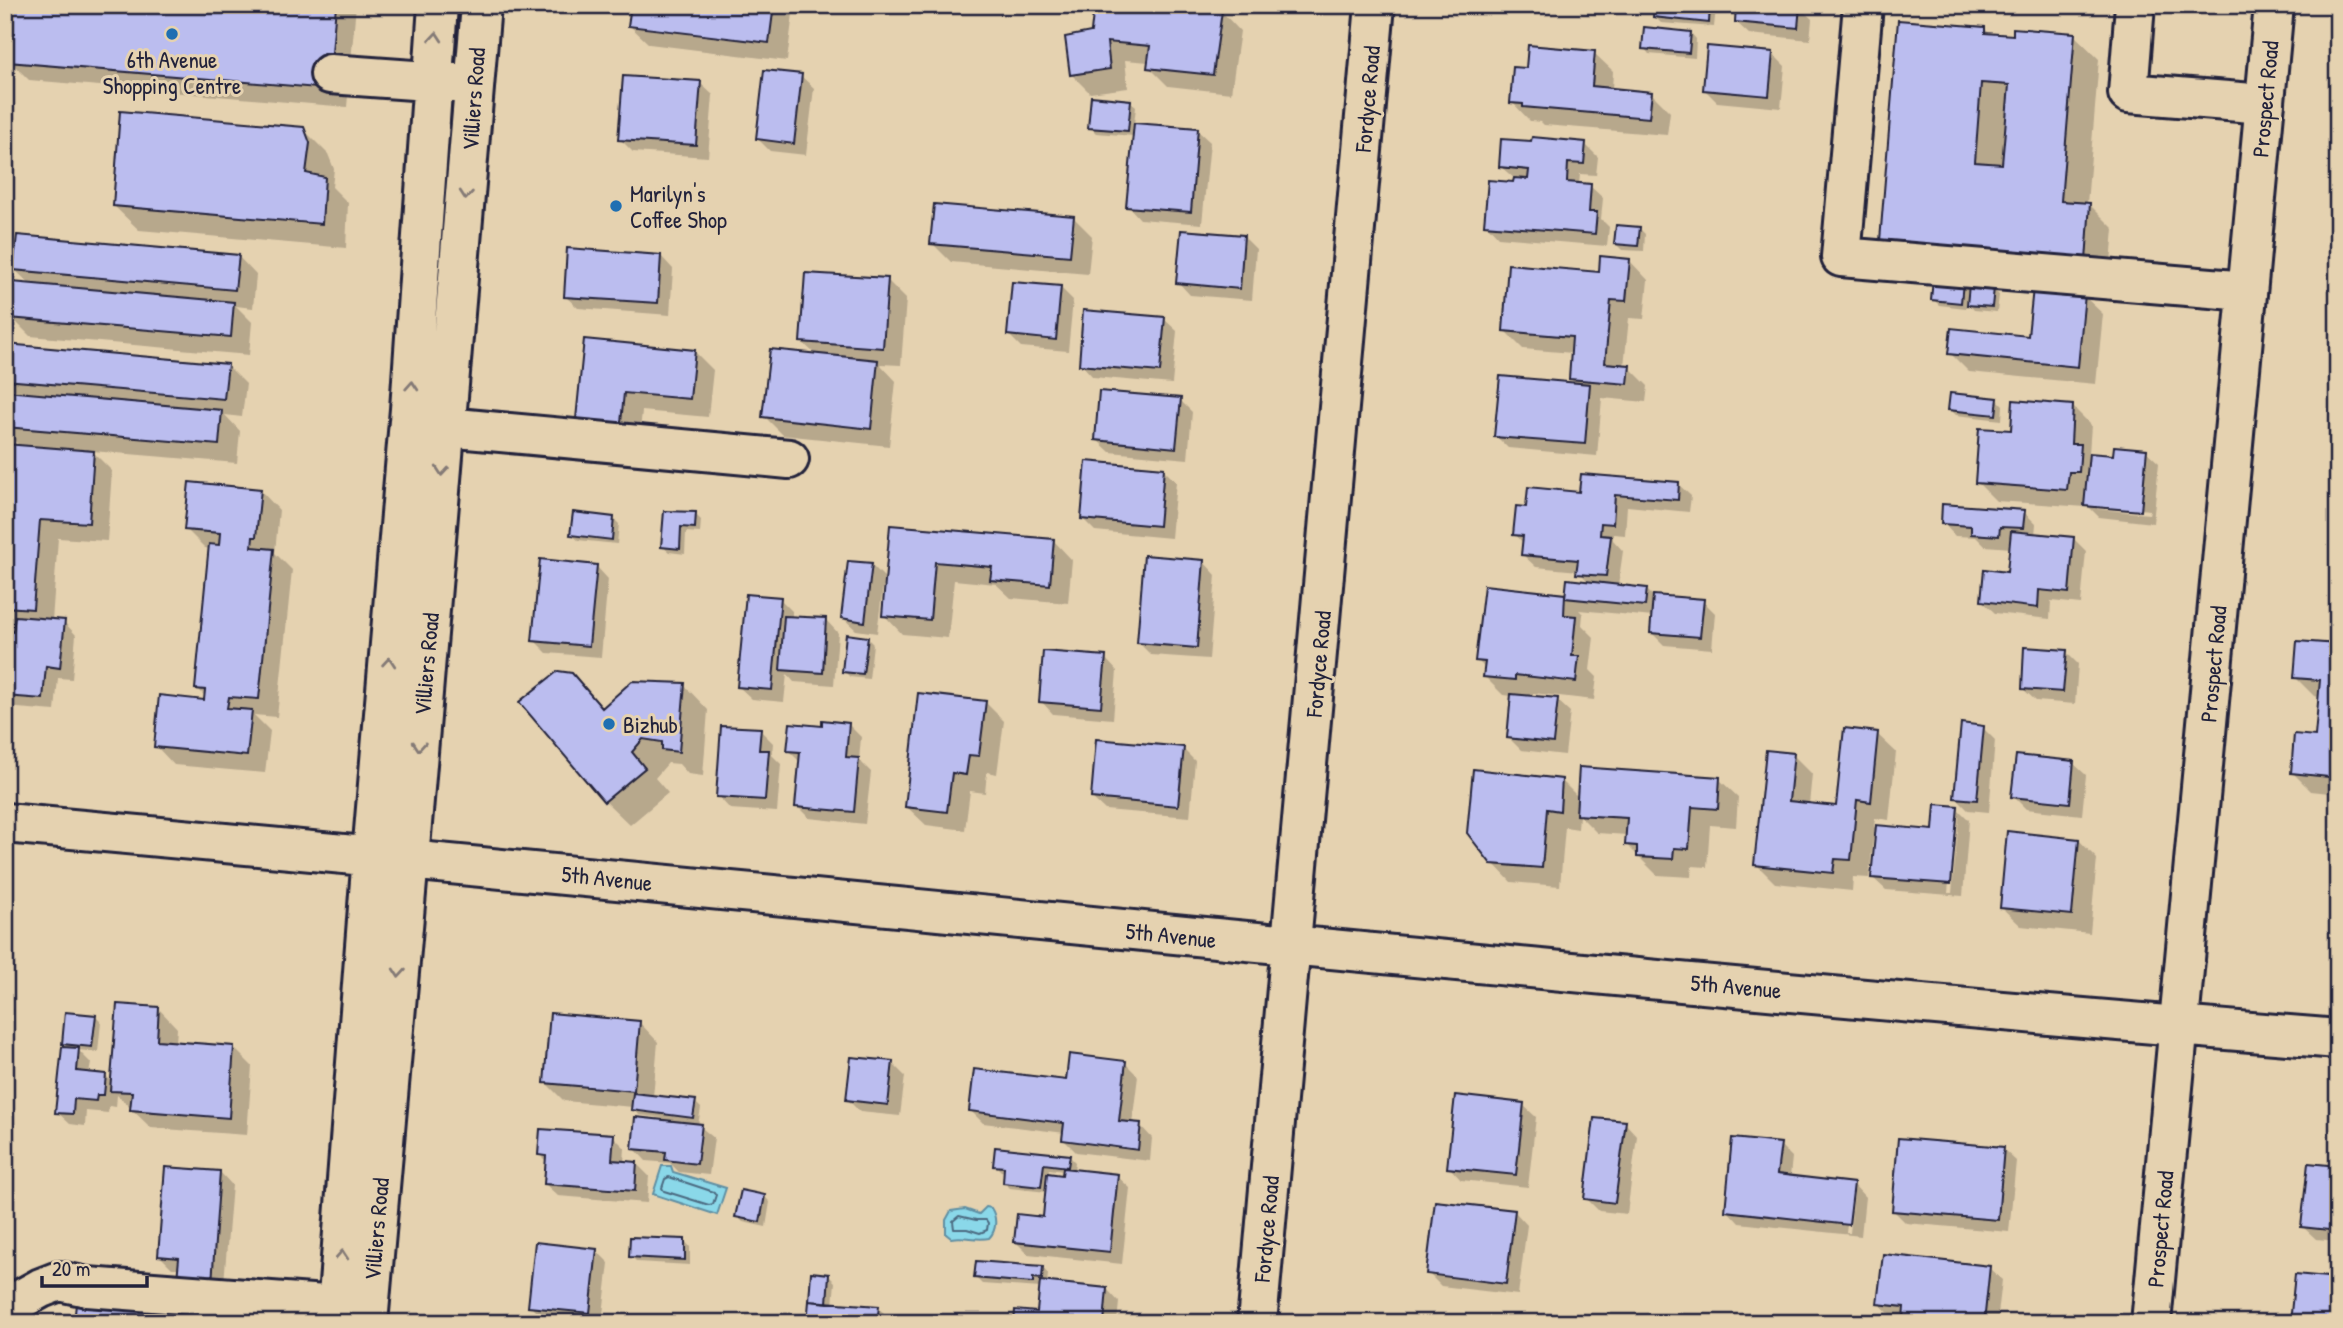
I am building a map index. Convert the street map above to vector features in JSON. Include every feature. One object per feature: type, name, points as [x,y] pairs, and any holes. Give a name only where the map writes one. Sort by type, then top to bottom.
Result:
[{"type":"street","name":"Villiers Road","points":[[349,1317],[372,855],[410,409],[438,5]]},
{"type":"street","name":"Villiers Road","points":[[349,1317],[409,859],[481,5]]},
{"type":"street","name":"Fordyce Road","points":[[1257,1323],[1293,947],[1375,5]]},
{"type":"street","points":[[1863,5],[1841,257],[2247,290]]},
{"type":"street","points":[[2135,5],[2128,93],[2265,104]]},
{"type":"street","name":"Prospect Road","points":[[2151,1323],[2274,5]]},
{"type":"street","points":[[330,74],[432,83],[475,83]]},
{"type":"street","points":[[446,427],[789,459]]},
{"type":"street","name":"5th Avenue","points":[[5,823],[372,855],[1293,947],[2338,1039]]},
{"type":"street","points":[[5,1308],[59,1281],[87,1287],[349,1317]]},
{"type":"water","points":[[662,1166],[671,1166],[673,1172],[726,1188],[717,1215],[653,1194]]},
{"type":"water","points":[[986,1207],[991,1208],[995,1219],[994,1231],[989,1238],[951,1238],[946,1234],[946,1220],[951,1211],[965,1209],[979,1214]]},
{"type":"building","name":"6th Avenue Shopping Centre","points":[[14,5],[336,5],[329,89],[8,62]]},
{"type":"building","points":[[631,5],[774,5],[769,43],[628,26]]},
{"type":"building","points":[[1094,5],[1166,5],[1222,11],[1213,75],[1147,68],[1150,46],[1107,42],[1110,69],[1070,75],[1065,37],[1091,32]]},
{"type":"building","points":[[1654,5],[1710,5],[1709,23],[1653,17]]},
{"type":"building","points":[[1736,5],[1800,5],[1798,28],[1735,22]]},
{"type":"building","points":[[1898,20],[1985,27],[1985,33],[2013,35],[2013,28],[2075,33],[2061,201],[2090,203],[2086,261],[1998,255],[1998,250],[1970,248],[1969,260],[1879,253]],"holes":[[[1981,83],[2009,85],[2002,164],[1975,162]]]},
{"type":"building","points":[[1644,27],[1691,32],[1689,53],[1642,49]]},
{"type":"building","points":[[1528,45],[1595,51],[1592,86],[1652,92],[1649,118],[1523,107],[1523,104],[1510,103],[1513,67],[1526,68]]},
{"type":"building","points":[[1707,46],[1773,52],[1769,96],[1703,90]]},
{"type":"building","points":[[764,70],[802,74],[794,144],[756,139]]},
{"type":"building","points":[[623,76],[701,81],[696,145],[618,140]]},
{"type":"building","points":[[1091,96],[1131,100],[1128,131],[1088,128]]},
{"type":"building","points":[[120,111],[304,127],[310,143],[306,173],[325,177],[322,224],[113,206]]},
{"type":"building","points":[[1134,123],[1198,128],[1191,212],[1126,207]]},
{"type":"building","points":[[1532,137],[1586,142],[1584,164],[1568,163],[1567,182],[1591,184],[1589,212],[1597,212],[1595,234],[1484,225],[1488,180],[1513,182],[1514,178],[1528,179],[1529,170],[1499,167],[1501,139],[1531,141]]},
{"type":"building","points":[[934,204],[1074,216],[1070,256],[930,244]]},
{"type":"building","points":[[1616,225],[1640,227],[1638,246],[1614,244]]},
{"type":"building","points":[[1181,230],[1244,235],[1240,289],[1176,283]]},
{"type":"building","points":[[17,235],[239,255],[235,290],[13,270]]},
{"type":"building","points":[[567,248],[661,255],[658,303],[564,297]]},
{"type":"building","points":[[1600,256],[1630,259],[1626,301],[1611,300],[1605,363],[1630,365],[1628,384],[1569,379],[1572,337],[1503,331],[1508,264],[1599,272]]},
{"type":"building","points":[[805,273],[888,278],[883,348],[800,342]]},
{"type":"building","points":[[1933,279],[1963,282],[1961,303],[1931,300]]},
{"type":"building","points":[[12,282],[234,302],[231,337],[9,318]]},
{"type":"building","points":[[1012,282],[1061,286],[1056,340],[1007,335]]},
{"type":"building","points":[[1969,285],[1994,288],[1992,307],[1967,305]]},
{"type":"building","points":[[2033,288],[2085,294],[2078,367],[1948,354],[1951,328],[2028,336]]},
{"type":"building","points":[[1083,310],[1165,317],[1160,372],[1079,365]]},
{"type":"building","points":[[584,339],[695,350],[690,399],[624,393],[621,423],[576,419]]},
{"type":"building","points":[[6,344],[228,364],[224,399],[5,380]]},
{"type":"building","points":[[770,349],[878,360],[871,429],[762,417]]},
{"type":"building","points":[[1500,376],[1590,384],[1585,444],[1494,437]]},
{"type":"building","points":[[5,391],[222,410],[219,445],[5,427]]},
{"type":"building","points":[[1099,391],[1181,398],[1176,448],[1095,440]]},
{"type":"building","points":[[1950,393],[1998,398],[1996,415],[1948,410]]},
{"type":"building","points":[[2013,400],[2073,405],[2071,444],[2081,444],[2079,472],[2069,472],[2067,490],[1975,483],[1979,428],[2011,430]]},
{"type":"building","points":[[5,444],[94,451],[89,523],[40,520],[33,609],[5,607]]},
{"type":"building","points":[[2114,446],[2147,449],[2141,511],[2084,506],[2089,453],[2113,455]]},
{"type":"building","points":[[1086,461],[1164,468],[1159,526],[1081,519]]},
{"type":"building","points":[[1581,474],[1679,482],[1678,500],[1615,495],[1613,524],[1601,523],[1600,535],[1611,536],[1606,576],[1576,574],[1578,560],[1521,555],[1523,536],[1513,535],[1516,506],[1526,507],[1528,487],[1579,492]]},
{"type":"building","points":[[189,482],[261,489],[256,537],[253,537],[252,547],[274,549],[259,699],[229,697],[227,708],[252,710],[247,756],[154,747],[159,695],[204,700],[205,690],[195,689],[209,544],[219,545],[220,533],[184,530]]},
{"type":"building","points":[[1942,504],[2025,510],[2023,528],[2000,527],[1999,536],[1971,534],[1971,526],[1941,524]]},
{"type":"building","points":[[664,511],[696,512],[695,528],[681,527],[680,549],[661,547]]},
{"type":"building","points":[[573,512],[614,517],[612,540],[570,535]]},
{"type":"building","points":[[890,525],[1054,539],[1050,585],[990,580],[992,567],[935,562],[930,620],[882,616]]},
{"type":"building","points":[[2011,531],[2074,537],[2069,593],[2039,590],[2038,608],[1981,601],[1984,569],[2007,572]]},
{"type":"building","points":[[1144,555],[1204,560],[1197,648],[1137,643]]},
{"type":"building","points":[[540,559],[597,565],[589,646],[532,641]]},
{"type":"building","points":[[848,561],[872,563],[865,622],[841,618]]},
{"type":"building","points":[[1567,579],[1647,588],[1645,606],[1565,598]]},
{"type":"building","points":[[1484,585],[1565,594],[1564,615],[1576,616],[1572,656],[1579,656],[1576,682],[1515,675],[1515,680],[1483,677],[1485,662],[1475,661]]},
{"type":"building","points":[[746,594],[781,597],[772,690],[737,687]]},
{"type":"building","points":[[1653,595],[1704,599],[1700,637],[1650,633]]},
{"type":"building","points":[[15,616],[65,620],[60,668],[46,666],[43,699],[5,696],[5,631],[13,632]]},
{"type":"building","points":[[784,616],[826,618],[823,673],[780,670]]},
{"type":"building","points":[[846,634],[868,637],[863,674],[842,672]]},
{"type":"building","points":[[2297,641],[2338,644],[2338,778],[2291,773],[2294,734],[2315,736],[2320,680],[2294,678]]},
{"type":"building","points":[[2024,647],[2067,650],[2063,692],[2022,689]]},
{"type":"building","points":[[1043,651],[1106,656],[1101,707],[1039,702]]},
{"type":"building","name":"Bizhub","points":[[558,671],[572,673],[602,708],[632,681],[685,683],[679,752],[662,750],[662,742],[643,739],[632,752],[645,768],[604,802],[519,702]]},
{"type":"building","points":[[918,693],[986,701],[979,756],[969,755],[966,775],[952,773],[947,812],[905,807]]},
{"type":"building","points":[[1511,694],[1558,698],[1553,743],[1507,738]]},
{"type":"building","points":[[822,720],[849,723],[846,757],[859,758],[854,812],[795,807],[800,752],[787,751],[790,723],[822,726]]},
{"type":"building","points":[[1961,723],[1984,726],[1977,800],[1954,798]]},
{"type":"building","points":[[721,726],[761,728],[759,750],[769,750],[765,800],[716,797]]},
{"type":"building","points":[[1844,728],[1878,732],[1871,802],[1857,800],[1851,860],[1835,859],[1833,873],[1754,865],[1766,750],[1794,753],[1789,801],[1836,806]]},
{"type":"building","points":[[1096,739],[1184,747],[1178,806],[1091,798]]},
{"type":"building","points":[[2016,755],[2074,761],[2070,803],[2011,797]]},
{"type":"building","points":[[1579,767],[1720,777],[1718,809],[1692,807],[1689,849],[1674,848],[1673,859],[1637,857],[1637,846],[1625,845],[1627,818],[1576,815]]},
{"type":"building","points":[[1473,769],[1562,779],[1560,811],[1547,809],[1542,868],[1491,864],[1467,833]]},
{"type":"building","points":[[1935,804],[1958,806],[1951,884],[1871,878],[1876,825],[1933,830]]},
{"type":"building","points":[[2007,831],[2079,839],[2072,915],[2000,908]]},
{"type":"building","points":[[117,1004],[159,1007],[157,1040],[234,1046],[229,1118],[130,1110],[132,1092],[110,1091]]},
{"type":"building","points":[[65,1012],[96,1015],[92,1047],[62,1044]]},
{"type":"building","points":[[550,1013],[640,1021],[634,1091],[544,1083]]},
{"type":"building","points":[[62,1047],[79,1048],[77,1071],[106,1074],[104,1095],[97,1095],[96,1101],[74,1099],[73,1114],[55,1113]]},
{"type":"building","points":[[1069,1054],[1126,1061],[1119,1121],[1141,1123],[1138,1150],[1062,1140],[1064,1123],[969,1111],[974,1069],[1066,1080]]},
{"type":"building","points":[[851,1057],[893,1061],[888,1105],[846,1100]]},
{"type":"building","points":[[633,1093],[696,1100],[693,1118],[631,1110]]},
{"type":"building","points":[[1455,1095],[1524,1103],[1516,1175],[1447,1168]]},
{"type":"building","points":[[635,1117],[702,1124],[697,1164],[665,1160],[666,1152],[632,1149]]},
{"type":"building","points":[[1594,1118],[1626,1121],[1615,1203],[1584,1199]]},
{"type":"building","points":[[540,1129],[614,1134],[612,1160],[637,1162],[635,1191],[544,1184],[546,1156],[538,1155]]},
{"type":"building","points":[[1732,1138],[1781,1143],[1777,1174],[1854,1183],[1849,1225],[1725,1211]]},
{"type":"building","points":[[1898,1138],[2004,1147],[1998,1220],[1892,1211]]},
{"type":"building","points":[[995,1147],[1070,1155],[1068,1167],[1044,1164],[1041,1187],[1003,1183],[1004,1167],[993,1166]]},
{"type":"building","points":[[2308,1163],[2338,1166],[2338,1231],[2301,1227]]},
{"type":"building","points":[[165,1167],[220,1171],[212,1283],[177,1280],[179,1258],[158,1256]]},
{"type":"building","points":[[1063,1168],[1118,1174],[1110,1252],[1014,1242],[1017,1214],[1043,1217],[1047,1173],[1062,1175]]},
{"type":"building","points":[[741,1190],[765,1195],[760,1222],[735,1217]]},
{"type":"building","points":[[1435,1201],[1515,1210],[1506,1284],[1426,1274]]},
{"type":"building","points":[[630,1237],[685,1239],[685,1260],[629,1257]]},
{"type":"building","points":[[535,1242],[597,1249],[590,1313],[528,1307]]},
{"type":"building","points":[[1883,1254],[1990,1266],[1984,1323],[1903,1318],[1904,1307],[1877,1304]]},
{"type":"building","points":[[976,1261],[1043,1266],[1042,1279],[1033,1278],[1033,1283],[974,1278]]},
{"type":"building","points":[[811,1272],[829,1274],[827,1303],[809,1301]]},
{"type":"building","points":[[2295,1274],[2338,1278],[2338,1323],[2290,1323]]},
{"type":"building","points":[[1040,1281],[1107,1288],[1104,1323],[1014,1323],[1015,1310],[1037,1312]]},
{"type":"building","points":[[809,1301],[879,1306],[877,1323],[807,1323]]},
{"type":"building","points":[[76,1304],[233,1316],[232,1323],[74,1323]]},
{"type":"building","points":[[1419,1319],[1456,1323],[1419,1323]]},
{"type":"place","name":"6th Avenue Shopping Centre","points":[[172,34]]},
{"type":"place","name":"Marilyn's Coffee Shop","points":[[616,206]]},
{"type":"place","name":"Bizhub","points":[[609,724]]}]
